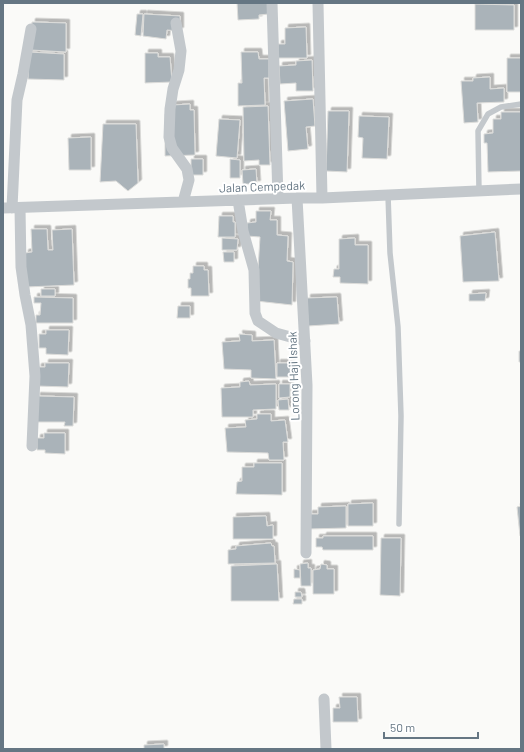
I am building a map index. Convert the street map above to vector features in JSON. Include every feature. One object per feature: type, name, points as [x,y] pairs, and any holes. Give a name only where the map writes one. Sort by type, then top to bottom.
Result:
[{"type":"street","points":[[272,3],[278,198]]},
{"type":"street","points":[[318,3],[322,198]]},
{"type":"street","points":[[176,23],[181,51],[179,70],[173,89],[170,109],[169,137],[172,148],[187,169],[189,180],[183,202]]},
{"type":"street","points":[[31,29],[17,100],[12,208],[31,325],[35,376],[32,446]]},
{"type":"street","name":"Jalan Cempedak","points":[[12,208],[278,198],[322,198],[521,189]]},
{"type":"street","name":"Lorong Haji Ishak","points":[[297,198],[307,385],[306,554]]},
{"type":"street","points":[[238,200],[243,231],[254,270],[255,313],[258,321],[276,333],[305,341]]},
{"type":"street","points":[[324,699],[326,749]]},
{"type":"lane","points":[[480,191],[478,130],[488,114],[501,107],[521,104]]},
{"type":"lane","points":[[388,195],[390,253],[398,327],[401,416],[399,524]]},
{"type":"building","points":[[237,3],[269,3],[269,14],[259,15],[259,19],[238,20]]},
{"type":"building","points":[[475,4],[514,5],[514,30],[475,30]]},
{"type":"building","points":[[137,14],[143,14],[141,36],[135,35]]},
{"type":"building","points":[[144,14],[180,16],[180,31],[167,30],[166,39],[143,36]]},
{"type":"building","points":[[32,22],[66,23],[66,52],[31,50]]},
{"type":"building","points":[[306,27],[307,58],[278,58],[278,44],[285,44],[285,28]]},
{"type":"building","points":[[29,52],[64,54],[64,80],[28,79]]},
{"type":"building","points":[[241,52],[258,52],[259,59],[269,59],[269,78],[264,78],[265,105],[238,106],[238,83],[242,83]]},
{"type":"building","points":[[145,53],[158,53],[158,57],[170,57],[172,82],[145,83]]},
{"type":"building","points":[[507,58],[521,58],[521,92],[507,92]]},
{"type":"building","points":[[312,60],[313,91],[296,91],[296,83],[280,84],[279,66],[296,65],[296,61]]},
{"type":"building","points":[[490,77],[490,89],[504,88],[504,102],[477,103],[478,122],[464,123],[461,81],[473,81],[473,78]]},
{"type":"building","points":[[313,99],[315,126],[306,127],[308,149],[288,151],[284,101]]},
{"type":"building","points":[[190,104],[190,110],[194,110],[195,155],[165,156],[165,114],[173,105]]},
{"type":"building","points":[[268,106],[270,165],[259,165],[259,160],[244,161],[243,107]]},
{"type":"building","points":[[328,111],[349,111],[347,172],[326,171]]},
{"type":"building","points":[[501,112],[521,112],[521,171],[488,172],[487,143],[484,143],[484,134],[493,133],[493,119],[501,119]]},
{"type":"building","points":[[359,116],[389,117],[387,159],[362,158],[363,138],[358,137]]},
{"type":"building","points":[[219,119],[240,120],[237,158],[216,156]]},
{"type":"building","points":[[103,124],[136,124],[138,183],[128,191],[116,181],[100,182]]},
{"type":"building","points":[[91,137],[91,170],[69,170],[68,138]]},
{"type":"building","points":[[191,159],[203,159],[203,175],[191,175]]},
{"type":"building","points":[[230,159],[240,160],[240,178],[230,178]]},
{"type":"building","points":[[256,169],[257,184],[243,184],[242,170]]},
{"type":"building","points":[[256,211],[271,211],[270,220],[277,220],[277,235],[288,236],[287,261],[293,262],[292,305],[256,301],[260,237],[247,236],[247,223],[256,222]]},
{"type":"building","points":[[219,216],[233,216],[233,222],[235,222],[235,237],[218,237]]},
{"type":"building","points":[[31,229],[47,229],[48,250],[53,250],[52,230],[72,229],[74,285],[26,287],[25,253],[32,252]]},
{"type":"building","points":[[495,232],[499,281],[463,282],[460,236]]},
{"type":"building","points":[[222,238],[238,239],[237,250],[222,250]]},
{"type":"building","points":[[355,238],[355,245],[368,245],[368,284],[340,283],[340,277],[333,277],[334,269],[339,269],[339,239]]},
{"type":"building","points":[[223,252],[234,252],[234,262],[224,262]]},
{"type":"building","points":[[193,266],[204,266],[204,270],[208,270],[209,296],[191,296],[191,288],[188,288],[188,279],[190,279],[190,273],[193,273]]},
{"type":"building","points":[[41,289],[55,289],[55,296],[41,296]]},
{"type":"building","points":[[486,293],[485,301],[469,301],[469,294]]},
{"type":"building","points":[[34,297],[73,298],[73,323],[36,323],[36,315],[40,315],[41,303],[34,303]]},
{"type":"building","points":[[337,297],[339,324],[308,326],[307,298]]},
{"type":"building","points":[[178,306],[190,306],[190,318],[177,318]]},
{"type":"building","points":[[46,330],[69,330],[68,355],[46,354],[46,348],[39,348],[39,334],[46,334]]},
{"type":"building","points":[[239,334],[252,335],[252,341],[274,340],[276,379],[251,378],[251,370],[224,369],[222,342],[240,341]]},
{"type":"building","points":[[519,351],[521,351],[521,362],[519,362]]},
{"type":"building","points":[[45,363],[69,363],[68,387],[37,386],[38,367],[45,367]]},
{"type":"building","points":[[277,363],[292,363],[293,377],[277,377]]},
{"type":"building","points":[[249,381],[250,385],[276,384],[276,409],[253,410],[253,417],[222,417],[221,388],[240,387],[240,382]]},
{"type":"building","points":[[279,384],[290,384],[290,397],[279,398]]},
{"type":"building","points":[[37,396],[74,397],[73,426],[64,426],[65,422],[37,422]]},
{"type":"building","points":[[288,399],[289,410],[279,410],[278,400]]},
{"type":"building","points":[[257,414],[271,414],[271,421],[285,420],[288,442],[283,442],[284,460],[269,460],[268,453],[227,452],[225,428],[246,427],[245,420],[257,419]]},
{"type":"building","points":[[44,433],[65,433],[65,454],[45,453],[45,450],[37,450],[37,438],[44,438]]},
{"type":"building","points":[[254,463],[282,463],[282,495],[236,494],[237,482],[242,481],[242,467],[254,467]]},
{"type":"building","points":[[373,503],[373,526],[348,526],[348,504]]},
{"type":"building","points":[[346,506],[346,528],[309,529],[309,514],[318,514],[318,507]]},
{"type":"building","points":[[521,506],[521,536],[520,536],[517,507]]},
{"type":"building","points":[[266,516],[267,526],[273,525],[273,539],[233,539],[233,517]]},
{"type":"building","points":[[323,536],[373,536],[373,550],[323,550],[322,547],[316,547],[316,538],[323,538]]},
{"type":"building","points":[[381,538],[401,538],[400,596],[380,595]]},
{"type":"building","points":[[271,543],[272,546],[274,546],[275,563],[228,564],[228,550],[236,549],[236,546]]},
{"type":"building","points":[[308,563],[308,568],[311,568],[311,586],[301,586],[300,564]]},
{"type":"building","points":[[277,564],[279,601],[231,601],[231,566]]},
{"type":"building","points":[[321,564],[327,565],[327,569],[334,569],[334,594],[313,594],[313,570],[320,569]]},
{"type":"building","points":[[294,569],[300,570],[300,578],[294,578]]},
{"type":"building","points":[[295,592],[301,592],[302,597],[295,597]]},
{"type":"building","points":[[294,599],[302,599],[302,604],[293,604]]},
{"type":"building","points":[[339,697],[357,697],[358,722],[333,722],[333,708],[340,708]]},
{"type":"building","points":[[164,744],[164,749],[144,749],[144,745]]}]
